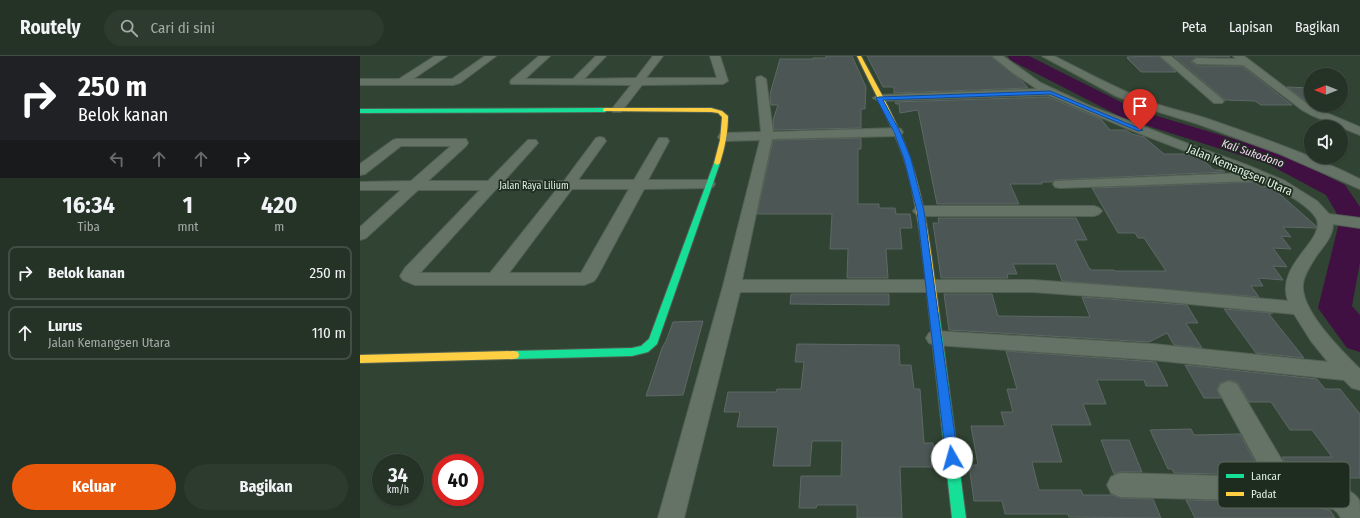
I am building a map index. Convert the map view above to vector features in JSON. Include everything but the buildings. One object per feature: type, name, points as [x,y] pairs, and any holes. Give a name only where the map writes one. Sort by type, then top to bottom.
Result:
[{"type":"street","points":[[403,81],[442,56]]},
{"type":"street","points":[[360,82],[403,81],[449,83],[456,81],[491,56]]},
{"type":"street","points":[[545,56],[516,82],[638,82],[693,81],[724,80],[715,56],[693,81]]},
{"type":"street","points":[[575,82],[601,56]]},
{"type":"street","points":[[617,110],[658,56]]},
{"type":"street","points":[[859,56],[897,132],[908,159],[920,211],[960,518]]},
{"type":"street","name":"Jalan Kemangsen Utara","points":[[997,56],[1050,92],[1126,125],[1261,177],[1292,191],[1329,219]]},
{"type":"street","points":[[1047,56],[1120,94],[1153,107],[1215,125],[1285,150],[1328,168],[1360,185]]},
{"type":"street","points":[[1165,56],[1218,101]]},
{"type":"street","points":[[1197,61],[1242,59],[1315,113],[1360,131]]},
{"type":"street","points":[[671,518],[732,286],[767,135],[761,79]]},
{"type":"street","points":[[879,98],[1050,92]]},
{"type":"street","points":[[360,111],[617,110],[720,112],[725,116],[726,121],[724,137],[653,341],[644,349],[632,352],[360,359]]},
{"type":"street","points":[[724,137],[897,132]]},
{"type":"street","points":[[495,279],[600,141]]},
{"type":"street","points":[[532,143],[411,272],[409,276],[415,279],[588,277],[663,141]]},
{"type":"street","points":[[360,171],[397,143],[462,142],[360,235]]},
{"type":"street","points":[[1060,184],[1261,177]]},
{"type":"street","name":"Jalan Raya Lilium","points":[[360,186],[708,184]]},
{"type":"street","points":[[920,211],[1094,211]]},
{"type":"street","points":[[1355,377],[1328,349],[1299,308],[1293,286],[1298,273],[1324,234],[1329,219],[1360,223]]},
{"type":"street","points":[[732,286],[1033,286],[1158,295],[1299,308]]},
{"type":"street","points":[[936,338],[1153,352],[1355,377]]},
{"type":"street","points":[[1229,390],[1270,462]]},
{"type":"street","points":[[1120,485],[1218,487]]},
{"type":"street","points":[[1350,508],[1357,518]]},
{"type":"waterway","name":"Kali Sukodono","points":[[1016,56],[1130,114],[1276,159],[1336,190],[1354,219],[1335,308],[1360,339]]},
{"type":"traffic: fast","points":[[360,111],[605,110]]},
{"type":"traffic: fast","points":[[514,355],[632,352],[644,349],[653,341],[717,163]]},
{"type":"traffic: fast","points":[[934,312],[959,518]]},
{"type":"traffic: slow","points":[[859,56],[891,120],[907,159],[921,216],[934,312]]},
{"type":"traffic: slow","points":[[605,110],[711,110],[720,112],[725,116],[725,128],[717,163]]},
{"type":"traffic: slow","points":[[360,359],[514,355]]},
{"type":"route","points":[[952,458],[920,211],[908,159],[897,132],[879,98],[1050,92],[1140,130]]}]
